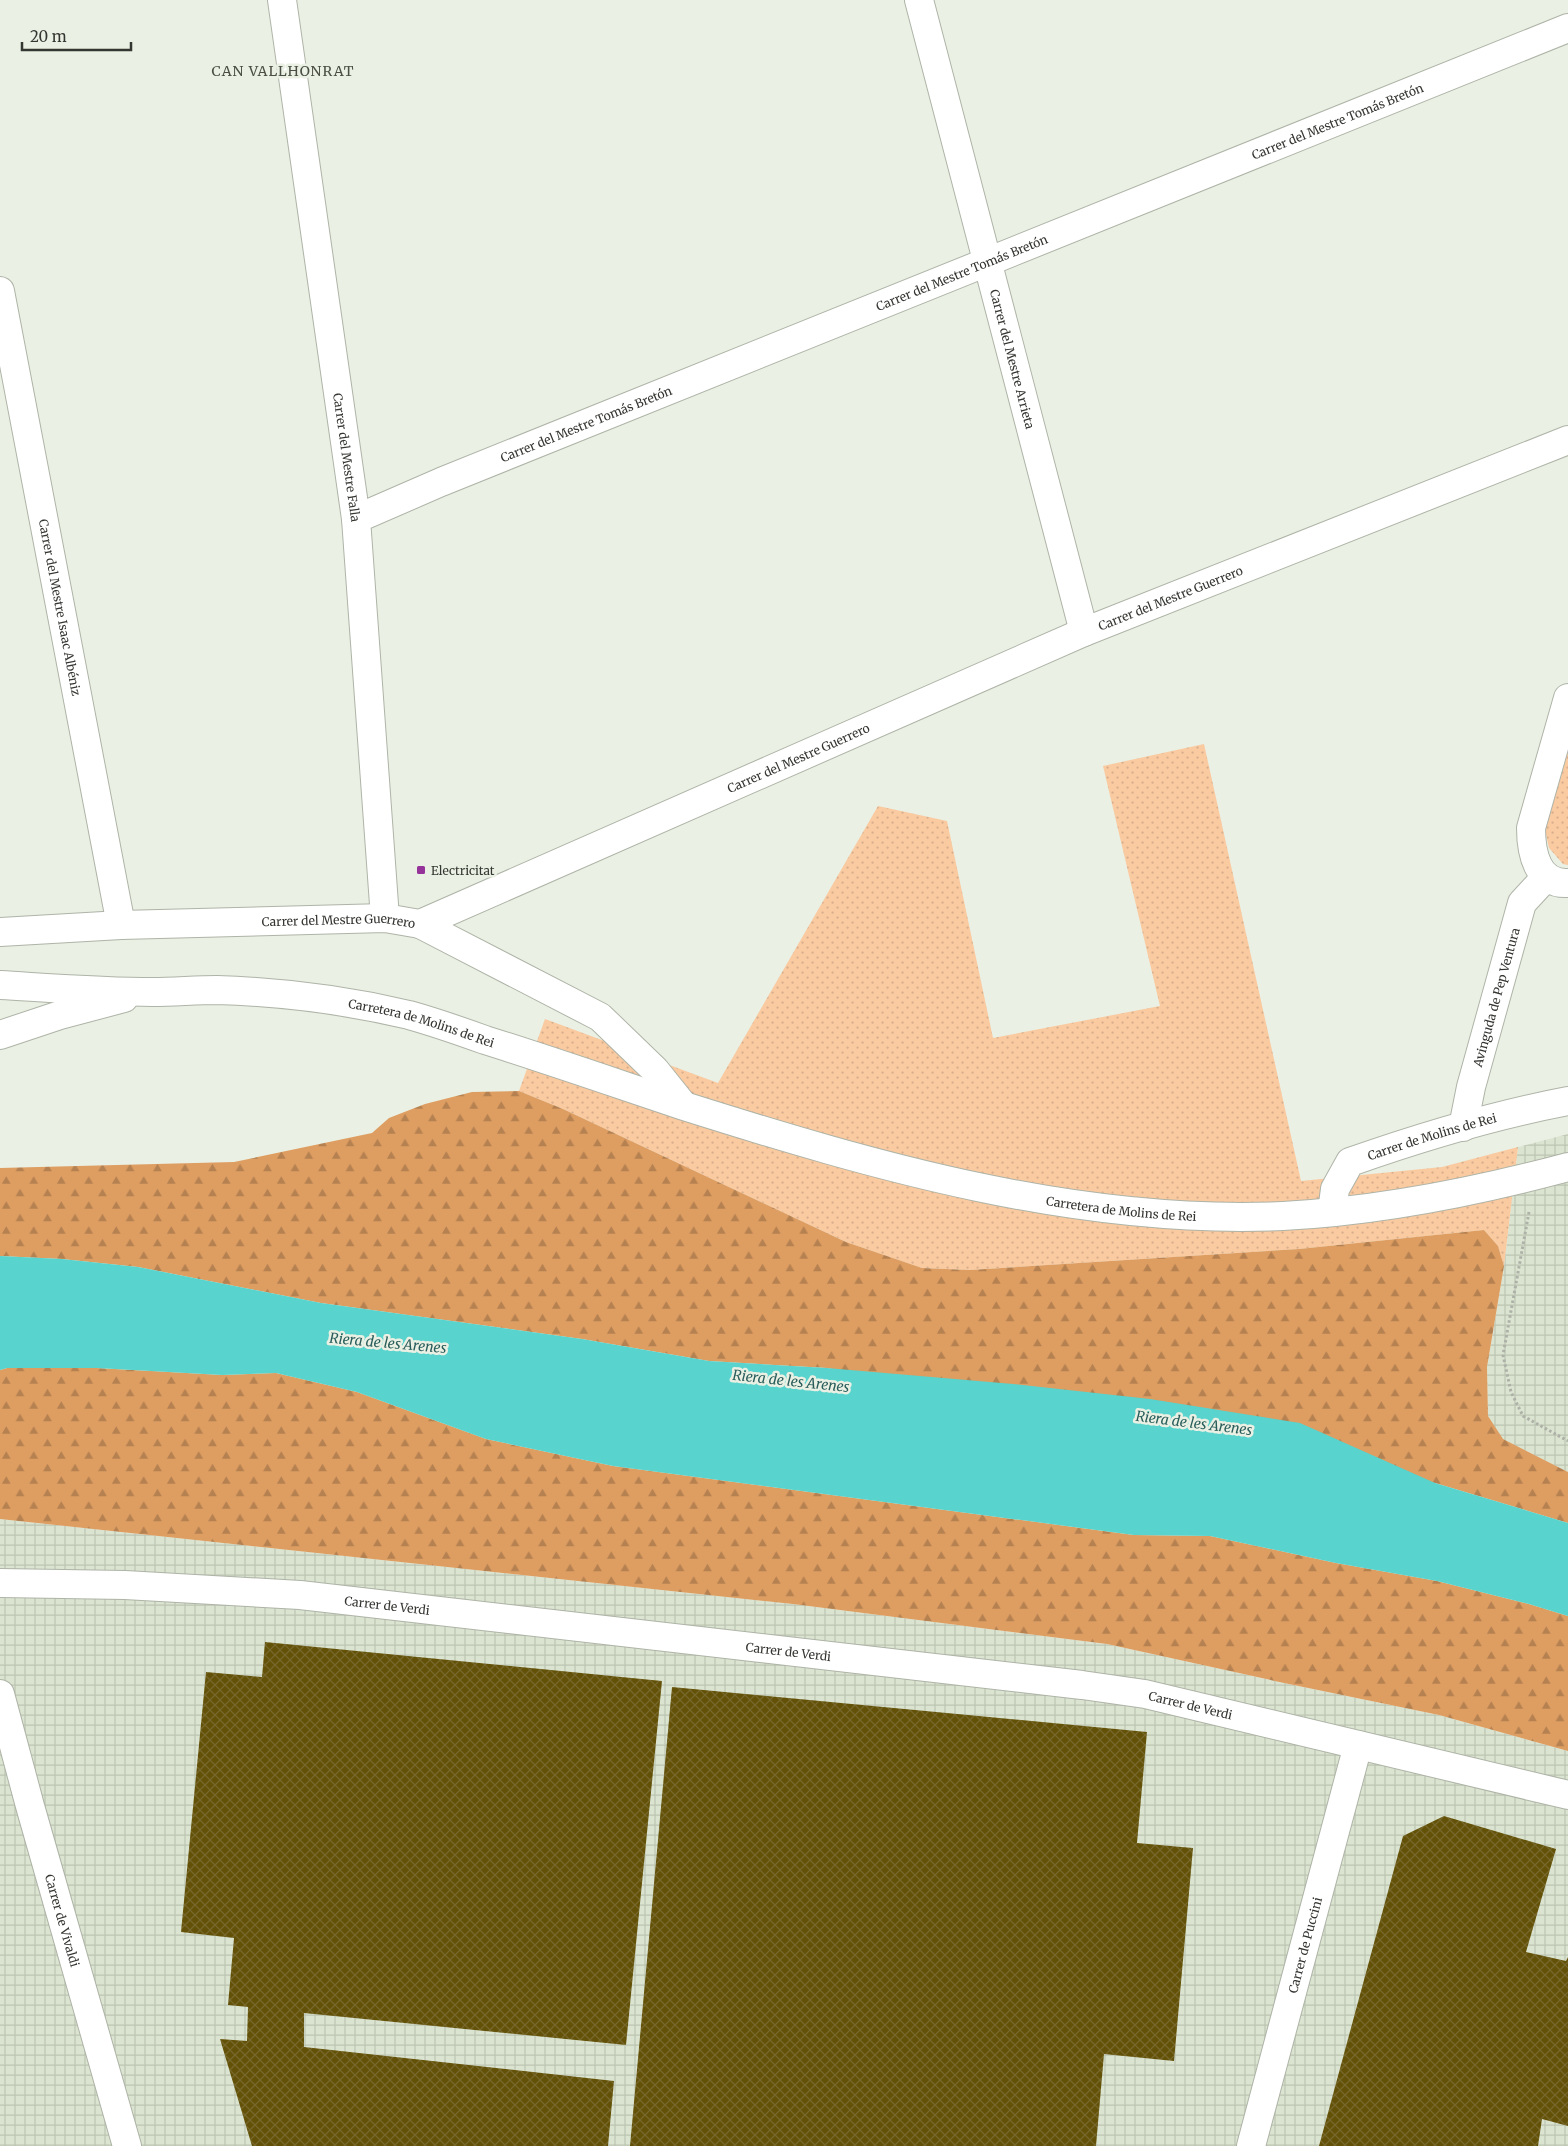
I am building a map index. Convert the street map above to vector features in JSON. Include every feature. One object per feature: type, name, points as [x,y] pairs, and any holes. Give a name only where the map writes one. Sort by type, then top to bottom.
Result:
[{"type":"street","name":"Carrer del Mestre Falla","points":[[282,0],[356,519],[385,918]]},
{"type":"street","name":"Carrer del Mestre Arrieta","points":[[919,0],[1084,632]]},
{"type":"street","name":"Carrer del Mestre Tomás Bretón","points":[[356,519],[441,482],[1568,28]]},
{"type":"street","name":"Carrer del Mestre Isaac Albéniz","points":[[0,291],[121,925]]},
{"type":"street","name":"Carrer del Mestre Guerrero","points":[[0,932],[121,925],[385,918],[420,924],[1084,632],[1568,440]]},
{"type":"street","name":"Avinguda de Pep Ventura","points":[[1462,1127],[1471,1087],[1522,903],[1557,880],[1536,863],[1531,845],[1531,828],[1568,698]]},
{"type":"street","points":[[420,924],[600,1017],[655,1070],[683,1105]]},
{"type":"street","name":"Carretera de Molins de Rei","points":[[0,985],[150,992],[217,990],[285,995],[348,1003],[394,1012],[412,1016],[683,1105],[878,1164],[1015,1194],[1126,1210],[1178,1215],[1257,1216],[1332,1212],[1405,1203],[1478,1190],[1568,1167]]},
{"type":"street","name":"Carretera de Molins de Rei","points":[[0,1034],[60,1015],[150,992]]},
{"type":"street","name":"Carrer de Molins de Rei","points":[[1332,1212],[1335,1189],[1350,1162],[1412,1140],[1536,1107],[1568,1101]]},
{"type":"street","name":"Carrer de Verdi","points":[[0,1583],[125,1585],[300,1595],[1082,1685],[1145,1694],[1568,1795]]},
{"type":"street","name":"Carrer de Vivaldi","points":[[0,1694],[127,2146]]},
{"type":"street","name":"Carrer de Puccini","points":[[1251,2146],[1358,1745]]},
{"type":"path","points":[[1535,1176],[1503,1355],[1511,1392],[1524,1416],[1568,1441]]},
{"type":"shaded area","points":[[1204,744],[1301,1181],[1442,1167],[1518,1147],[1504,1266],[1498,1246],[1484,1230],[1299,1249],[970,1270],[922,1268],[846,1242],[563,1109],[519,1091],[545,1019],[718,1083],[878,806],[947,821],[993,1038],[1160,1006],[1103,766]]},
{"type":"shaded area","points":[[1568,751],[1568,865],[1563,864],[1549,848],[1545,830]]},
{"type":"shaded area","points":[[1568,1134],[1568,1472],[1502,1439],[1488,1416],[1487,1367],[1504,1266],[1518,1147]]},
{"type":"shaded area","points":[[0,1519],[793,1604],[1107,1644],[1439,1715],[1568,1751],[1568,2146],[0,2146]]},
{"type":"green space","points":[[519,1091],[563,1109],[846,1242],[922,1268],[970,1270],[1299,1249],[1484,1230],[1498,1246],[1504,1266],[1487,1367],[1488,1416],[1503,1439],[1568,1472],[1568,1523],[1435,1483],[827,1368],[709,1361],[582,1339],[321,1303],[138,1267],[62,1259],[0,1256],[0,1168],[234,1162],[372,1133],[389,1118],[425,1104],[472,1092]]},
{"type":"green space","points":[[7,1368],[97,1368],[222,1375],[276,1373],[357,1392],[486,1439],[613,1466],[1134,1535],[1210,1536],[1336,1563],[1437,1581],[1529,1604],[1568,1616],[1568,1751],[1439,1715],[1107,1644],[793,1604],[0,1519],[0,1370]]},
{"type":"water","name":"Riera de les Arenes","points":[[0,1256],[62,1259],[138,1267],[321,1303],[582,1339],[709,1361],[827,1368],[1013,1384],[1150,1399],[1300,1423],[1435,1483],[1568,1523],[1568,1616],[1529,1604],[1437,1581],[1336,1563],[1210,1536],[1134,1535],[613,1466],[486,1439],[357,1392],[276,1373],[222,1375],[97,1368],[7,1368],[0,1370]]},
{"type":"building","points":[[265,1642],[662,1681],[626,2045],[304,2013],[304,2047],[614,2081],[608,2146],[252,2146],[220,2039],[247,2041],[248,2007],[228,2005],[234,1938],[181,1932],[206,1672],[262,1677]]},
{"type":"building","points":[[672,1687],[1147,1732],[1137,1843],[1193,1848],[1174,2061],[1104,2054],[1096,2146],[630,2146]]},
{"type":"building","points":[[1444,1816],[1556,1849],[1526,1952],[1566,1961],[1568,1957],[1568,2126],[1542,2119],[1538,2146],[1319,2146],[1403,1836]]},
{"type":"place","name":"Electricitat","points":[[421,870]]},
{"type":"district","name":"CAN VALLHONRAT","points":[[283,71]]}]
